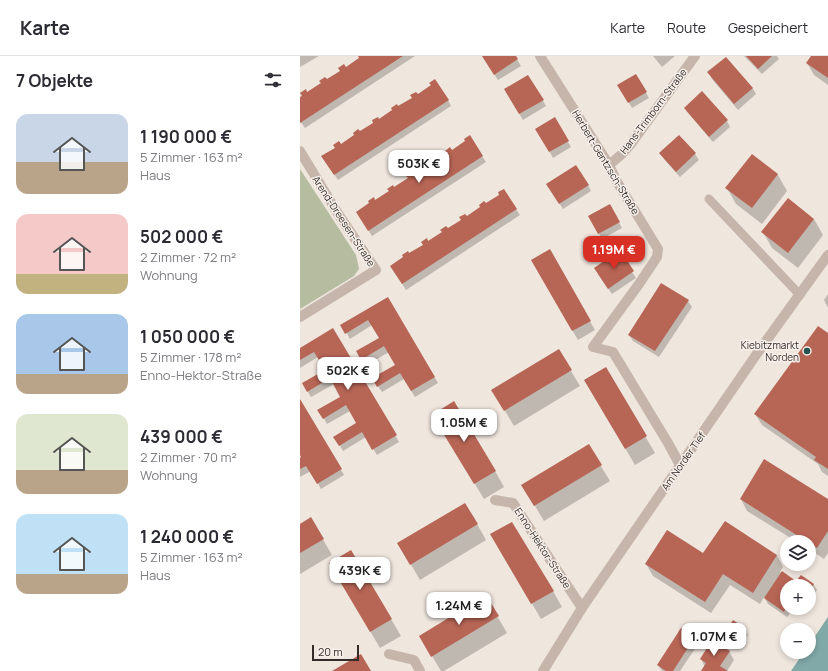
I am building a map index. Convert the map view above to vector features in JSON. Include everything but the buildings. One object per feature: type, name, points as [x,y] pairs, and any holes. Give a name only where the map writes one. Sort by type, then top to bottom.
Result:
[{"type":"street","name":"Herbert-Gentzsch-Straße","points":[[540,56],[609,164],[616,180],[658,249],[657,257],[593,348],[613,352],[680,465]]},
{"type":"street","name":"Hans-Trimborn-Straße","points":[[609,164],[622,154],[630,145],[695,56]]},
{"type":"street","name":"Arend-Dreesen-Straße","points":[[300,151],[337,212],[376,270],[300,317]]},
{"type":"street","name":"Am Norder Tief","points":[[542,671],[582,608],[680,465],[828,255]]},
{"type":"street","name":"Enno-Hektor-Straße","points":[[495,500],[514,503],[582,608]]},
{"type":"street","points":[[389,654],[414,660],[420,671]]},
{"type":"lane","points":[[709,199],[800,294]]},
{"type":"green space","points":[[300,169],[356,255],[359,269],[354,276],[300,309]]},
{"type":"water","points":[[828,617],[828,671],[791,671],[799,659],[816,659],[816,635]]},
{"type":"place","name":"Kiebitzmarkt Norden","points":[[807,351]]}]
